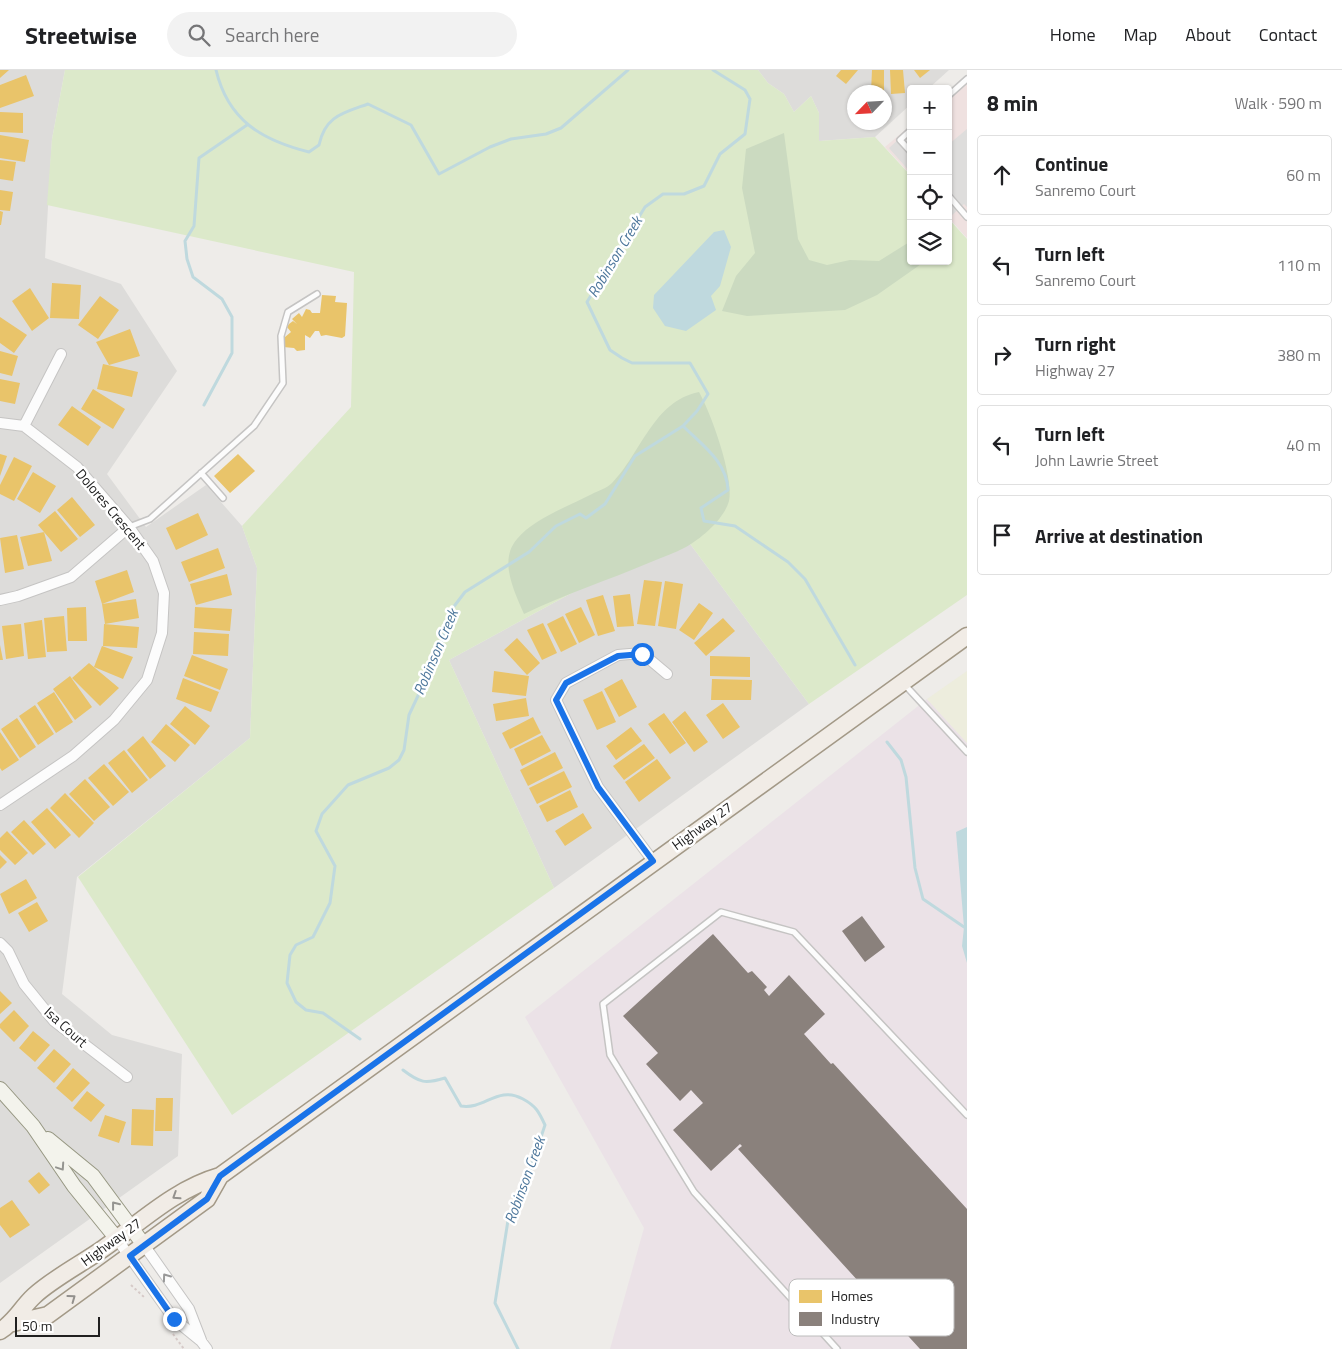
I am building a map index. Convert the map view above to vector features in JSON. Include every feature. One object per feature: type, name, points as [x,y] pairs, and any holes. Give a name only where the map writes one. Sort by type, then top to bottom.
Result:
[{"type":"main road","name":"Highway 27","points":[[6,1327],[34,1296],[197,1182],[220,1176],[653,861],[967,636]]},
{"type":"main road","name":"Highway 27","points":[[6,1327],[48,1315],[207,1199],[220,1176]]},
{"type":"street","points":[[24,426],[61,354]]},
{"type":"street","name":"Dolores Crescent","points":[[0,422],[24,426],[77,467],[129,527],[153,561],[164,593],[162,633],[147,680],[114,720],[73,756],[0,805]]},
{"type":"street","points":[[0,600],[18,596],[71,577],[129,527]]},
{"type":"street","points":[[653,861],[598,787],[556,700],[566,683],[618,656],[642,654],[667,674]]},
{"type":"street","name":"Isa Court","points":[[0,943],[8,951],[24,984],[54,1021],[127,1077]]},
{"type":"street","points":[[0,1089],[33,1126],[74,1186],[130,1256],[174,1319],[204,1345]]},
{"type":"street","points":[[33,1126],[93,1176],[189,1309],[204,1345]]},
{"type":"lane","points":[[952,92],[967,79]]},
{"type":"lane","points":[[907,134],[900,140],[907,148]]},
{"type":"lane","points":[[952,200],[967,217]]},
{"type":"lane","points":[[129,527],[150,518],[254,426],[283,382],[281,336],[288,312],[317,294]]},
{"type":"lane","points":[[201,473],[223,498]]},
{"type":"lane","points":[[903,682],[967,752]]},
{"type":"lane","points":[[789,1296],[694,1192],[610,1055],[604,1004],[721,912],[794,932],[967,1115]]},
{"type":"lane","points":[[825,1336],[837,1349]]},
{"type":"shaded area","points":[[0,70],[65,70],[52,139],[45,258],[121,284],[177,371],[107,474],[146,527],[206,485],[242,526],[257,568],[250,738],[77,877],[62,994],[112,1035],[182,1054],[178,1156],[0,1283]]},
{"type":"shaded area","points":[[758,70],[949,70],[932,85],[907,85],[907,108],[892,121],[892,85],[847,85],[847,130],[883,130],[875,137],[819,141],[819,113],[811,96],[794,112],[784,94],[768,83]]},
{"type":"shaded area","points":[[967,78],[967,238],[952,221],[952,91]]},
{"type":"shaded area","points":[[907,128],[907,171],[885,147]]},
{"type":"shaded area","points":[[967,129],[967,207],[964,204],[952,215],[952,175],[952,142]]},
{"type":"shaded area","points":[[907,132],[907,168],[889,148]]},
{"type":"shaded area","points":[[682,533],[809,704],[554,888],[449,660]]},
{"type":"shaded area","points":[[927,699],[967,743],[967,1349],[610,1349],[644,1228],[525,1017]]},
{"type":"green space","points":[[65,70],[758,70],[768,83],[784,94],[794,112],[811,96],[819,113],[819,141],[875,137],[907,172],[907,265],[952,265],[952,222],[967,239],[967,595],[809,704],[682,533],[449,660],[554,888],[232,1115],[78,877],[250,738],[257,568],[242,526],[351,407],[354,272],[47,205],[52,139]]},
{"type":"green space","points":[[784,133],[798,239],[809,260],[827,265],[850,260],[879,261],[907,244],[907,265],[920,265],[877,295],[845,310],[747,316],[722,311],[736,276],[755,253],[742,188],[746,149]]},
{"type":"green space","points":[[699,392],[715,429],[728,477],[729,501],[722,515],[699,539],[682,549],[524,614],[508,567],[511,548],[517,539],[532,525],[542,519],[610,485],[622,471],[659,417],[683,397]]},
{"type":"green space","points":[[967,671],[967,743],[927,699]]},
{"type":"water","points":[[724,230],[731,247],[720,286],[711,296],[716,310],[686,331],[665,326],[653,308],[654,295],[714,232]]},
{"type":"water","points":[[967,827],[967,963],[962,946],[964,927],[956,832]]},
{"type":"building: Homes","points":[[0,70],[9,70],[0,78]]},
{"type":"building: Homes","points":[[841,70],[858,70],[846,84],[836,76]]},
{"type":"building: Homes","points":[[872,70],[884,70],[884,85],[871,85]]},
{"type":"building: Homes","points":[[890,70],[903,70],[905,93],[892,94]]},
{"type":"building: Homes","points":[[914,70],[930,70],[920,78]]},
{"type":"building: Homes","points":[[26,75],[34,96],[0,108],[0,85]]},
{"type":"building: Homes","points":[[0,112],[23,113],[23,133],[0,132]]},
{"type":"building: Homes","points":[[0,135],[29,140],[25,162],[0,158]]},
{"type":"building: Homes","points":[[0,160],[16,162],[13,181],[0,179]]},
{"type":"building: Homes","points":[[0,190],[13,192],[10,211],[0,210]]},
{"type":"building: Homes","points":[[0,211],[3,212],[1,225],[0,225]]},
{"type":"building: Homes","points":[[52,283],[81,285],[79,319],[50,318]]},
{"type":"building: Homes","points":[[30,288],[49,318],[32,331],[12,301]]},
{"type":"building: Homes","points":[[322,295],[336,296],[335,302],[347,303],[345,336],[342,338],[321,336],[319,331],[315,331],[310,338],[305,335],[305,350],[297,351],[294,348],[283,347],[285,337],[291,332],[287,327],[293,321],[297,324],[292,319],[299,313],[302,317],[306,309],[312,313],[320,313]]},
{"type":"building: Homes","points":[[100,296],[119,310],[98,339],[78,325]]},
{"type":"building: Homes","points":[[0,317],[27,335],[14,353],[0,343]]},
{"type":"building: Homes","points":[[130,329],[140,356],[109,365],[96,342]]},
{"type":"building: Homes","points":[[0,351],[18,356],[12,376],[0,373]]},
{"type":"building: Homes","points":[[103,364],[138,372],[132,397],[97,389]]},
{"type":"building: Homes","points":[[0,379],[20,383],[15,404],[0,401]]},
{"type":"building: Homes","points":[[93,389],[125,409],[113,429],[81,409]]},
{"type":"building: Homes","points":[[72,406],[101,427],[88,446],[58,425]]},
{"type":"building: Homes","points":[[0,454],[7,456],[0,476]]},
{"type":"building: Homes","points":[[238,454],[255,471],[230,493],[214,476]]},
{"type":"building: Homes","points":[[14,457],[32,466],[14,501],[0,494],[0,485]]},
{"type":"building: Homes","points":[[33,472],[56,486],[40,513],[17,499]]},
{"type":"building: Homes","points":[[72,497],[95,525],[80,537],[57,510]]},
{"type":"building: Homes","points":[[55,511],[78,539],[61,552],[38,525]]},
{"type":"building: Homes","points":[[198,513],[208,535],[176,550],[166,528]]},
{"type":"building: Homes","points":[[44,532],[52,561],[28,566],[20,537]]},
{"type":"building: Homes","points":[[17,535],[24,569],[5,573],[0,538]]},
{"type":"building: Homes","points":[[218,548],[225,568],[189,582],[181,562]]},
{"type":"building: Homes","points":[[127,570],[134,592],[102,604],[95,581]]},
{"type":"building: Homes","points":[[227,574],[232,595],[196,605],[190,584]]},
{"type":"building: Homes","points":[[644,580],[662,582],[655,626],[637,624]]},
{"type":"building: Homes","points":[[665,581],[683,584],[676,629],[658,626]]},
{"type":"building: Homes","points":[[630,594],[634,626],[617,627],[613,596]]},
{"type":"building: Homes","points":[[603,595],[615,631],[598,636],[586,600]]},
{"type":"building: Homes","points":[[136,599],[139,618],[105,624],[102,604]]},
{"type":"building: Homes","points":[[699,603],[713,613],[694,640],[679,630]]},
{"type":"building: Homes","points":[[86,607],[87,641],[68,641],[67,608]]},
{"type":"building: Homes","points":[[195,607],[232,609],[230,631],[194,628]]},
{"type":"building: Homes","points":[[581,607],[595,635],[579,643],[565,614]]},
{"type":"building: Homes","points":[[64,616],[67,651],[47,652],[44,618]]},
{"type":"building: Homes","points":[[563,616],[577,644],[561,652],[547,624]]},
{"type":"building: Homes","points":[[723,618],[735,631],[706,656],[694,643]]},
{"type":"building: Homes","points":[[42,620],[46,657],[28,659],[24,623]]},
{"type":"building: Homes","points":[[543,623],[557,653],[542,660],[527,630]]},
{"type":"building: Homes","points":[[21,624],[24,656],[6,659],[2,626]]},
{"type":"building: Homes","points":[[104,624],[139,627],[137,648],[103,646]]},
{"type":"building: Homes","points":[[194,632],[229,634],[228,656],[193,654]]},
{"type":"building: Homes","points":[[517,638],[540,663],[527,675],[504,650]]},
{"type":"building: Homes","points":[[0,645],[3,660],[0,660]]},
{"type":"building: Homes","points":[[102,646],[133,657],[123,679],[94,667]]},
{"type":"building: Homes","points":[[192,655],[228,669],[220,690],[184,676]]},
{"type":"building: Homes","points":[[710,656],[750,657],[750,677],[710,676]]},
{"type":"building: Homes","points":[[89,663],[119,688],[100,706],[72,678]]},
{"type":"building: Homes","points":[[494,671],[529,676],[526,696],[492,692]]},
{"type":"building: Homes","points":[[70,676],[92,707],[75,720],[53,689]]},
{"type":"building: Homes","points":[[183,678],[219,692],[211,712],[176,699]]},
{"type":"building: Homes","points":[[622,679],[637,707],[619,717],[604,689]]},
{"type":"building: Homes","points":[[712,679],[752,680],[751,700],[711,700]]},
{"type":"building: Homes","points":[[602,691],[616,722],[597,730],[583,700]]},
{"type":"building: Homes","points":[[54,692],[73,722],[56,733],[37,703]]},
{"type":"building: Homes","points":[[526,698],[529,716],[496,721],[493,704]]},
{"type":"building: Homes","points":[[723,703],[740,727],[723,739],[706,715]]},
{"type":"building: Homes","points":[[35,705],[54,734],[38,745],[19,716]]},
{"type":"building: Homes","points":[[185,706],[210,726],[195,745],[170,724]]},
{"type":"building: Homes","points":[[685,711],[708,742],[694,752],[672,722]]},
{"type":"building: Homes","points":[[664,713],[686,743],[670,754],[648,724]]},
{"type":"building: Homes","points":[[533,717],[541,733],[510,749],[502,733]]},
{"type":"building: Homes","points":[[17,718],[36,747],[20,758],[1,729]]},
{"type":"building: Homes","points":[[166,724],[190,745],[175,762],[151,742]]},
{"type":"building: Homes","points":[[631,727],[642,741],[616,760],[606,746]]},
{"type":"building: Homes","points":[[0,732],[19,760],[2,771],[0,768]]},
{"type":"building: Homes","points":[[542,735],[551,751],[522,766],[514,749]]},
{"type":"building: Homes","points":[[143,736],[166,766],[150,779],[127,750]]},
{"type":"building: Homes","points":[[644,744],[655,758],[624,780],[613,766]]},
{"type":"building: Homes","points":[[124,750],[148,780],[132,793],[108,763]]},
{"type":"building: Homes","points":[[555,752],[563,768],[528,786],[520,770]]},
{"type":"building: Homes","points":[[657,759],[671,778],[639,802],[625,782]]},
{"type":"building: Homes","points":[[104,764],[129,792],[113,806],[88,778]]},
{"type":"building: Homes","points":[[564,771],[572,787],[537,804],[529,788]]},
{"type":"building: Homes","points":[[85,779],[110,807],[94,821],[69,794]]},
{"type":"building: Homes","points":[[570,790],[578,807],[547,822],[539,806]]},
{"type":"building: Homes","points":[[65,793],[94,823],[79,838],[50,808]]},
{"type":"building: Homes","points":[[47,808],[71,835],[55,849],[31,822]]},
{"type":"building: Homes","points":[[583,813],[592,828],[565,846],[555,831]]},
{"type":"building: Homes","points":[[24,820],[46,844],[33,855],[11,832]]},
{"type":"building: Homes","points":[[7,831],[28,853],[15,865],[0,850],[0,838]]},
{"type":"building: Homes","points":[[0,855],[7,862],[0,869]]},
{"type":"building: Homes","points":[[26,879],[37,898],[9,914],[0,894]]},
{"type":"building: Homes","points":[[37,902],[48,921],[29,932],[18,913]]},
{"type":"building: Homes","points":[[0,991],[12,1003],[0,1014]]},
{"type":"building: Homes","points":[[14,1010],[29,1026],[14,1042],[0,1028],[0,1024]]},
{"type":"building: Homes","points":[[33,1031],[50,1045],[35,1062],[19,1048]]},
{"type":"building: Homes","points":[[54,1049],[71,1064],[54,1083],[37,1068]]},
{"type":"building: Homes","points":[[73,1068],[90,1083],[72,1102],[56,1088]]},
{"type":"building: Homes","points":[[87,1091],[105,1105],[91,1122],[73,1108]]},
{"type":"building: Homes","points":[[156,1098],[173,1098],[172,1131],[155,1131]]},
{"type":"building: Homes","points":[[132,1109],[154,1110],[153,1146],[131,1145]]},
{"type":"building: Homes","points":[[105,1115],[126,1122],[119,1143],[98,1136]]},
{"type":"building: Homes","points":[[39,1172],[50,1185],[39,1194],[28,1181]]},
{"type":"building: Homes","points":[[12,1200],[30,1225],[10,1238],[0,1225],[0,1208]]},
{"type":"building: Industry","points":[[862,916],[885,947],[865,962],[842,931]]},
{"type":"building: Industry","points":[[713,934],[748,973],[752,971],[767,987],[764,990],[769,996],[789,975],[825,1014],[804,1034],[967,1209],[967,1349],[920,1349],[908,1336],[954,1336],[954,1279],[856,1279],[738,1149],[742,1146],[740,1144],[711,1171],[673,1130],[703,1103],[691,1090],[680,1101],[646,1064],[658,1053],[623,1016]]},
{"type":"waterway","name":"Robinson Creek","points":[[216,70],[221,87],[238,115],[262,134],[276,141],[309,152],[319,145],[326,128],[336,117],[368,104],[411,125],[439,174],[490,147],[511,139],[546,134],[561,128],[628,70]]},
{"type":"waterway","name":"Robinson Creek","points":[[360,1039],[323,1013],[306,1010],[296,1002],[287,983],[290,955],[296,945],[313,937],[330,903],[335,866],[316,831],[322,814],[348,785],[389,768],[399,760],[404,750],[409,715],[438,653],[452,609],[465,592],[529,552],[556,526],[580,514],[586,518],[605,504],[635,456],[683,426],[697,411],[708,394],[690,363],[632,363],[610,350],[587,302],[645,207],[663,194],[684,194],[704,186],[720,154],[745,134],[750,99],[745,90],[713,70]]},
{"type":"waterway","points":[[204,405],[232,353],[232,317],[222,299],[193,277],[187,259],[185,241],[194,226],[199,158],[247,125]]},
{"type":"waterway","points":[[683,426],[718,462],[727,480],[728,490],[701,508],[704,521],[735,526],[788,562],[805,579],[855,665]]},
{"type":"waterway","points":[[887,742],[901,760],[906,777],[915,868],[923,899],[964,927]]},
{"type":"waterway","name":"Robinson Creek","points":[[403,1070],[414,1078],[427,1082],[445,1078],[461,1106],[477,1105],[498,1096],[514,1095],[534,1107],[545,1125],[528,1176],[509,1214],[495,1303],[518,1349]]},
{"type":"route","points":[[174,1319],[130,1256],[158,1233],[207,1199],[220,1176],[653,861],[598,787],[556,700],[566,683],[618,656],[642,654]]}]
